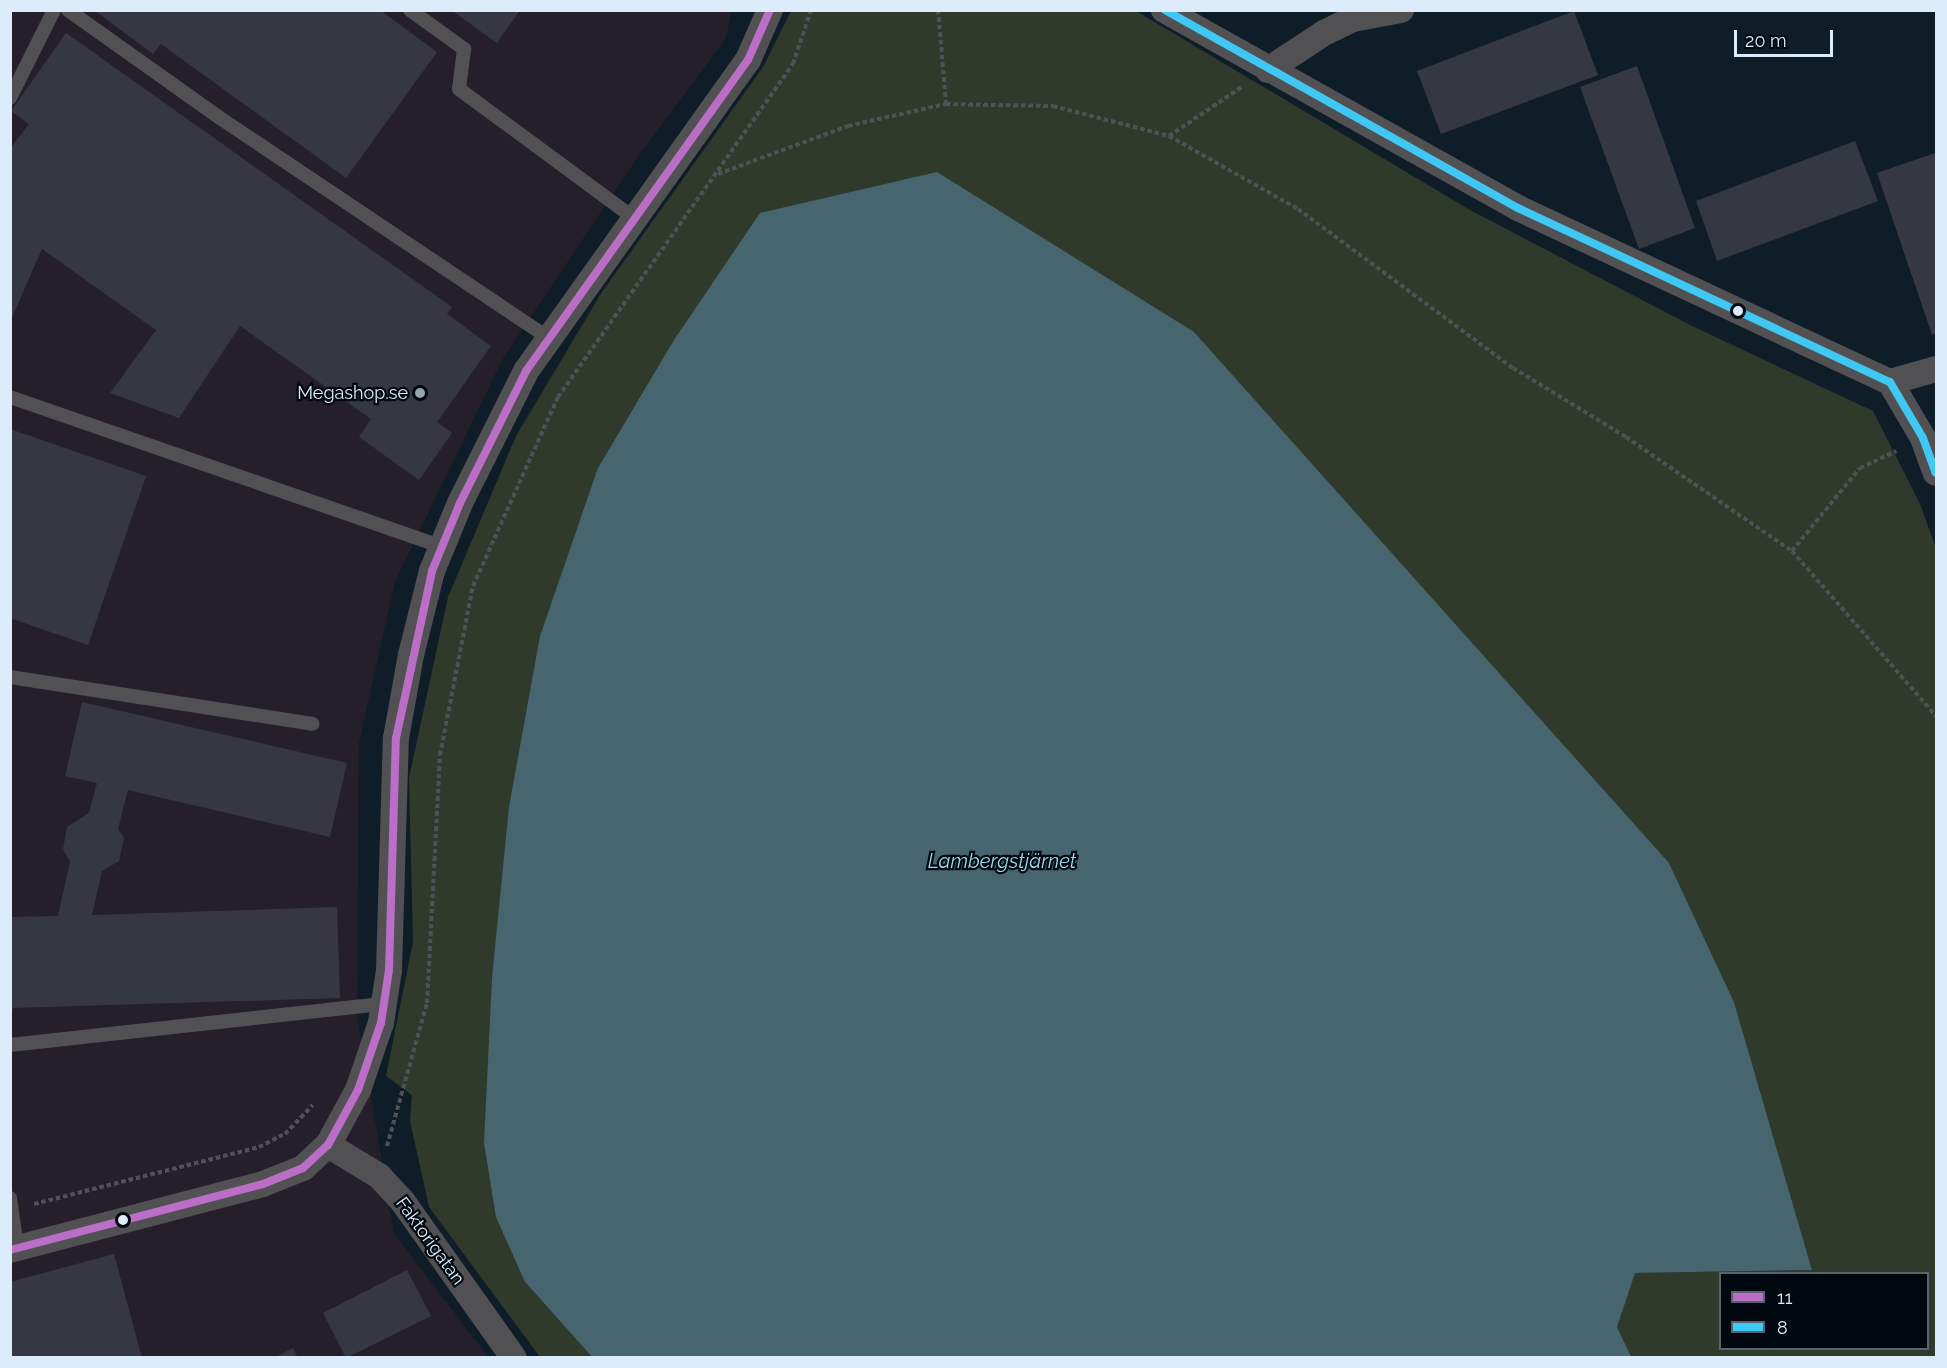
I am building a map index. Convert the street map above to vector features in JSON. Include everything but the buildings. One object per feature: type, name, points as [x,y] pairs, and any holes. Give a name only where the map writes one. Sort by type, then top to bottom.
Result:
[{"type":"street","points":[[14,1249],[263,1184],[303,1168],[328,1145],[358,1090],[373,1054],[384,1004],[389,970],[396,738],[411,655],[442,547],[495,430],[549,338],[748,60],[770,10]]},
{"type":"street","points":[[1164,10],[1518,208],[1890,382],[1923,438],[1936,473]]},
{"type":"street","points":[[1268,70],[1324,33],[1353,20],[1401,10]]},
{"type":"street","points":[[1890,382],[1936,369]]},
{"type":"street","name":"Faktorigatan","points":[[328,1145],[379,1176],[403,1202],[514,1358]]},
{"type":"lane","points":[[10,98],[54,10]]},
{"type":"lane","points":[[68,10],[229,124],[549,338]]},
{"type":"lane","points":[[411,10],[464,49],[459,89],[634,218]]},
{"type":"lane","points":[[10,397],[442,547]]},
{"type":"lane","points":[[10,677],[312,724]]},
{"type":"lane","points":[[10,1045],[384,1004]]},
{"type":"lane","points":[[11,1204],[14,1249]]},
{"type":"path","points":[[379,1176],[427,1002],[440,755],[473,586],[558,396],[718,174],[793,64],[811,10]]},
{"type":"path","points":[[938,10],[946,104]]},
{"type":"path","points":[[1169,136],[1268,70]]},
{"type":"path","points":[[718,174],[848,126],[946,104],[1053,106],[1169,136],[1298,209],[1513,368],[1626,437],[1792,551],[1936,716]]},
{"type":"path","points":[[1792,551],[1860,468],[1923,438]]},
{"type":"path","points":[[358,1090],[400,1101]]},
{"type":"path","points":[[11,1204],[259,1147],[285,1134],[316,1101]]},
{"type":"shaded area","points":[[10,11],[731,11],[726,38],[637,158],[502,360],[395,582],[359,743],[357,1015],[394,1233],[488,1357],[11,1357]]},
{"type":"shaded area","points":[[791,11],[1136,11],[1470,210],[1692,326],[1873,411],[1920,504],[1936,548],[1936,1357],[1632,1357],[1617,1327],[1634,1273],[1812,1270],[1734,1002],[1669,863],[525,1282],[592,1357],[540,1357],[429,1207],[410,1121],[412,1095],[386,1076],[413,942],[409,778],[448,597],[516,436],[602,292],[763,67]]},
{"type":"water","name":"Lambergstjärnet","points":[[937,172],[1194,332],[1669,863],[1734,1002],[1812,1270],[1635,1273],[1617,1327],[1632,1358],[592,1357],[525,1282],[496,1217],[484,1143],[492,978],[509,807],[540,636],[598,468],[674,340],[760,213]]},
{"type":"transit line","name":"11","points":[[10,1250],[263,1184],[303,1168],[328,1145],[358,1090],[381,1023],[389,970],[396,738],[432,571],[460,503],[526,371],[748,60],[770,10]]},
{"type":"transit line","name":"8","points":[[1165,10],[1518,208],[1890,382],[1923,438],[1936,473]]},
{"type":"place","name":"Megashop.se","points":[[420,393]]}]
